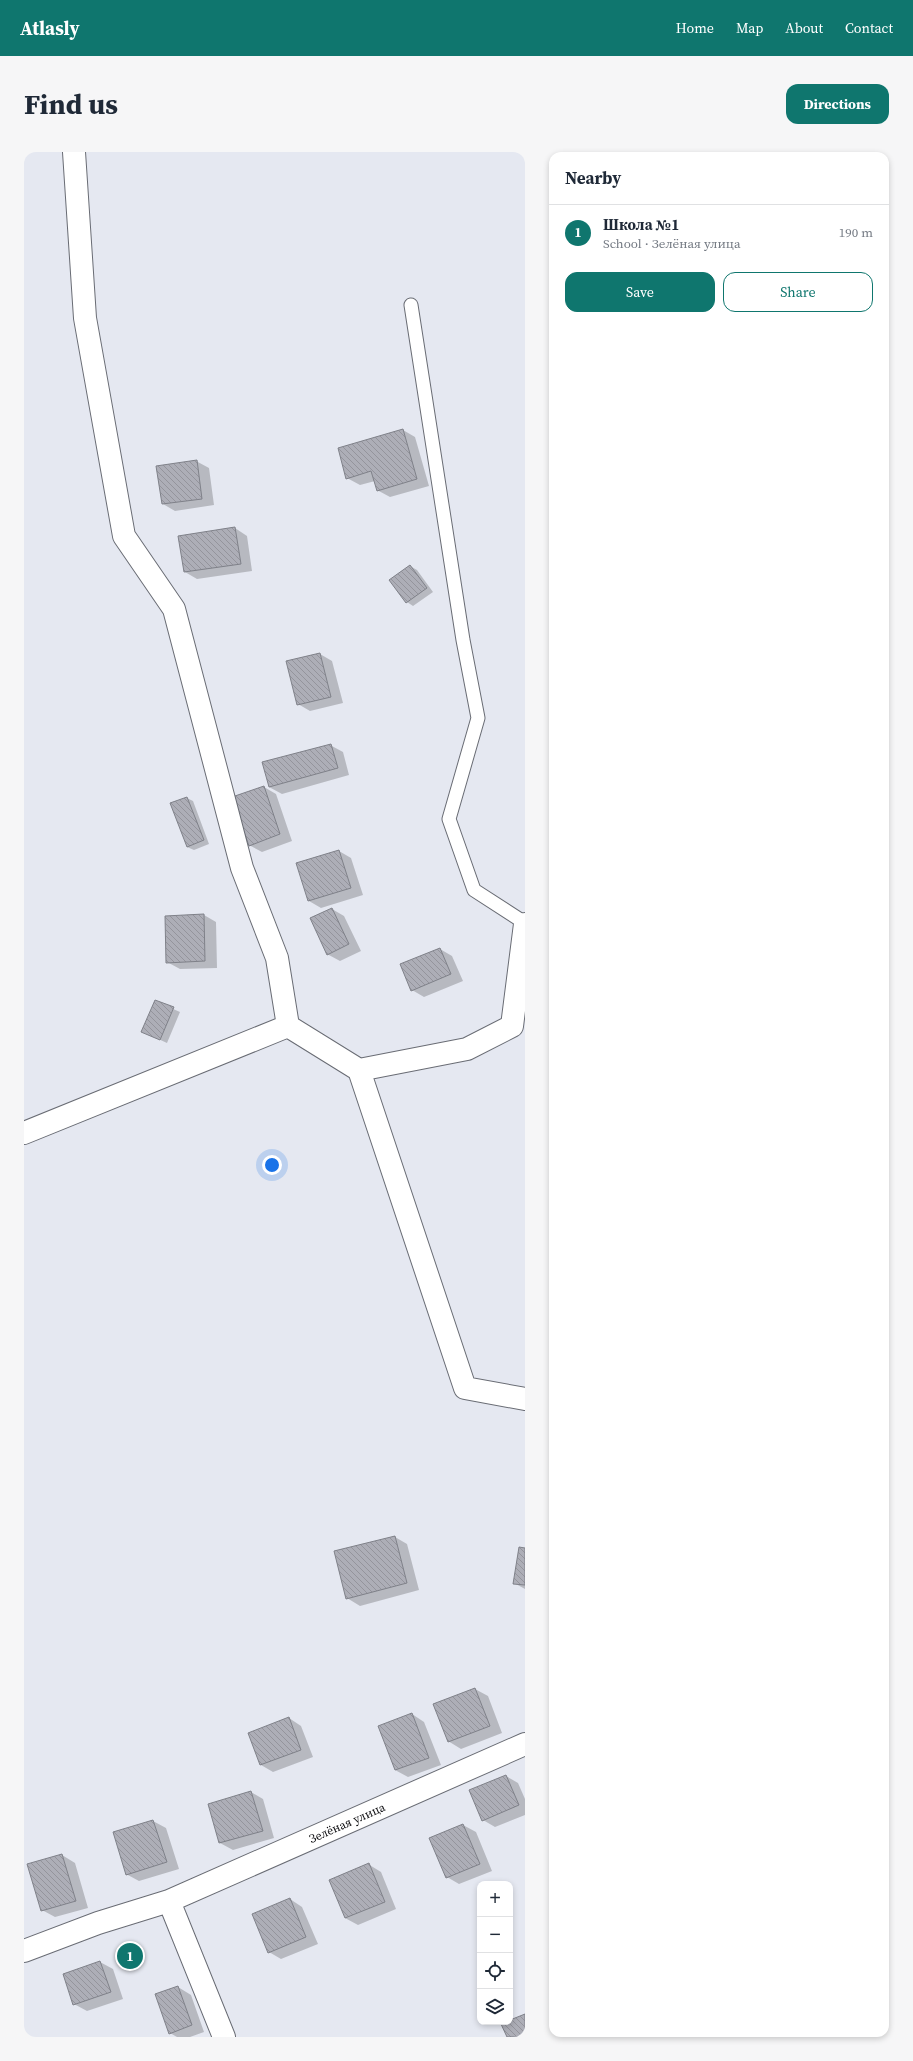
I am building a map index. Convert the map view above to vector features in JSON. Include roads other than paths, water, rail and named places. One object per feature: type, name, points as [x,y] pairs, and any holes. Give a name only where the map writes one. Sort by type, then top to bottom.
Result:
[{"type":"street","points":[[74,152],[85,318],[124,536],[174,609],[242,868],[277,958],[288,1026],[360,1070],[465,1388],[525,1399]]},
{"type":"street","points":[[360,1070],[467,1049],[512,1026],[525,924]]},
{"type":"street","points":[[24,1133],[288,1026]]},
{"type":"street","name":"Зелёная улица","points":[[24,1952],[98,1924],[168,1901],[525,1744]]},
{"type":"street","points":[[168,1901],[224,2037]]},
{"type":"lane","points":[[411,305],[463,640],[478,718],[449,819],[474,890],[525,924]]},
{"type":"place","name":"Школа №1","points":[[130,1956]]}]
